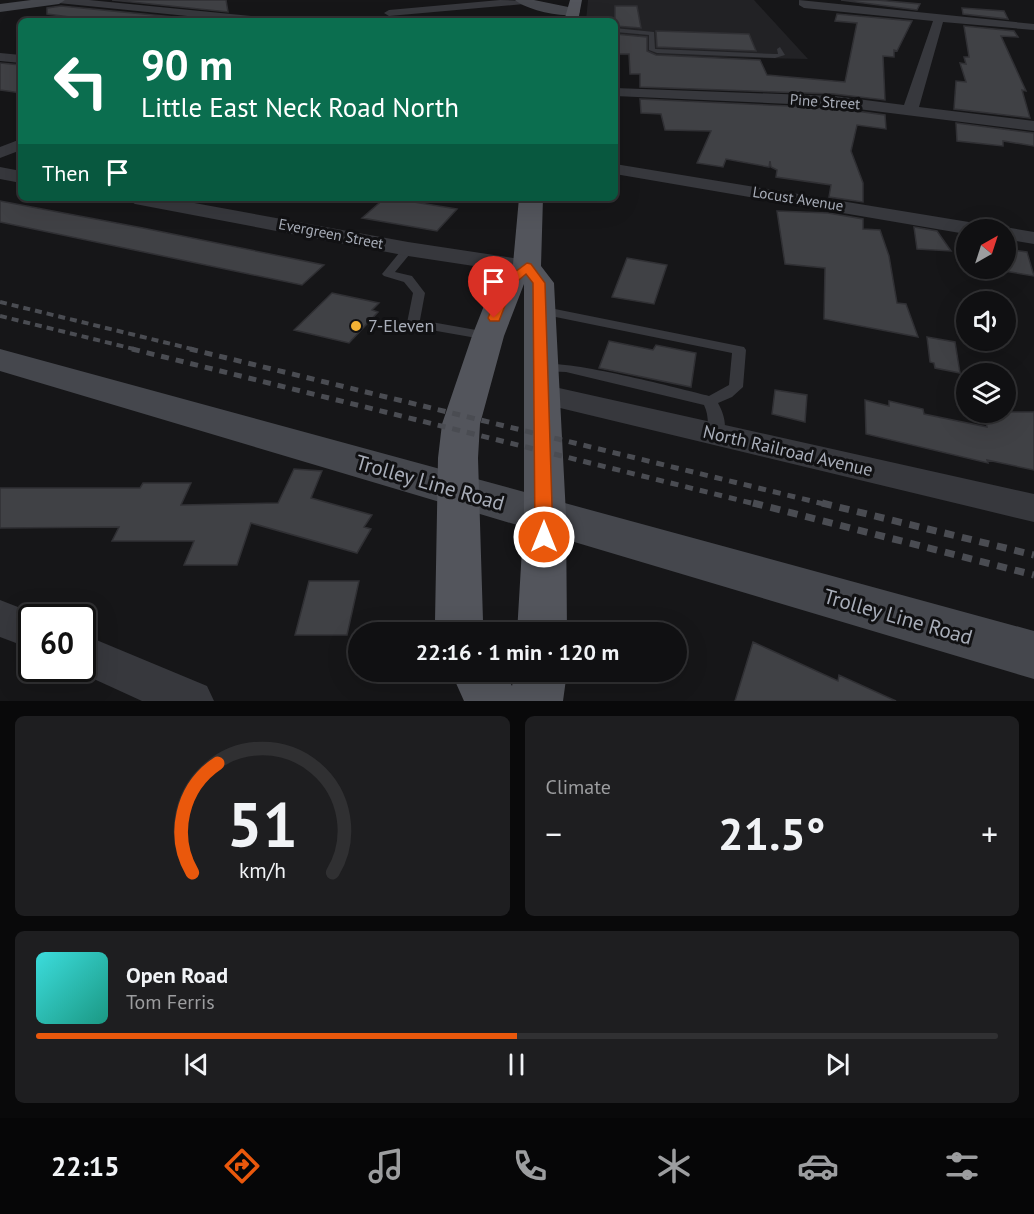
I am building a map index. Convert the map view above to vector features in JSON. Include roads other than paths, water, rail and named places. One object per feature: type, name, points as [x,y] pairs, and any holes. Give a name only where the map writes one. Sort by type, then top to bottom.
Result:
[{"type":"main road","points":[[0,8],[58,0]]},
{"type":"main road","points":[[522,1],[553,10],[574,11]]},
{"type":"main road","points":[[531,201],[527,267],[539,283],[540,310],[545,515],[542,622]]},
{"type":"main road","points":[[459,622],[458,458],[462,424],[488,336],[508,283],[527,267]]},
{"type":"main road","name":"Trolley Line Road","points":[[0,360],[1034,655]]},
{"type":"main road","points":[[482,682],[492,701]]},
{"type":"main road","points":[[536,701],[539,682]]},
{"type":"street","points":[[58,0],[238,18]]},
{"type":"street","points":[[389,13],[522,1]]},
{"type":"street","points":[[804,3],[1034,27]]},
{"type":"street","points":[[224,6],[238,18]]},
{"type":"street","points":[[910,110],[939,18]]},
{"type":"street","points":[[0,57],[18,59]]},
{"type":"street","name":"Pine Street","points":[[618,93],[834,101],[1034,126]]},
{"type":"street","points":[[0,153],[18,145]]},
{"type":"street","name":"Locust Avenue","points":[[618,170],[956,226]]},
{"type":"street","points":[[0,173],[18,176]]},
{"type":"street","name":"Evergreen Street","points":[[156,201],[408,249],[527,267]]},
{"type":"street","points":[[1016,235],[1034,238]]},
{"type":"street","name":"North Railroad Avenue","points":[[541,381],[717,435],[1034,507]]},
{"type":"street","points":[[0,618],[18,625]]},
{"type":"street","points":[[96,659],[192,701]]},
{"type":"lane","points":[[618,30],[652,33],[652,50],[657,51],[775,56],[783,55],[780,49]]},
{"type":"lane","points":[[408,249],[388,274],[408,279],[419,293],[413,323],[488,336]]},
{"type":"lane","points":[[540,310],[739,351],[736,387],[727,394],[710,401],[566,368],[541,381]]},
{"type":"lane","points":[[710,401],[717,415],[717,435]]},
{"type":"railway","points":[[0,302],[196,350]]},
{"type":"railway","points":[[0,316],[138,350]]},
{"type":"railway","points":[[132,349],[759,505]]},
{"type":"railway","points":[[190,349],[828,505]]},
{"type":"railway","points":[[753,503],[1034,575]]},
{"type":"railway","points":[[822,503],[1034,555]]},
{"type":"place","name":"7-Eleven","points":[[356,326]]}]
